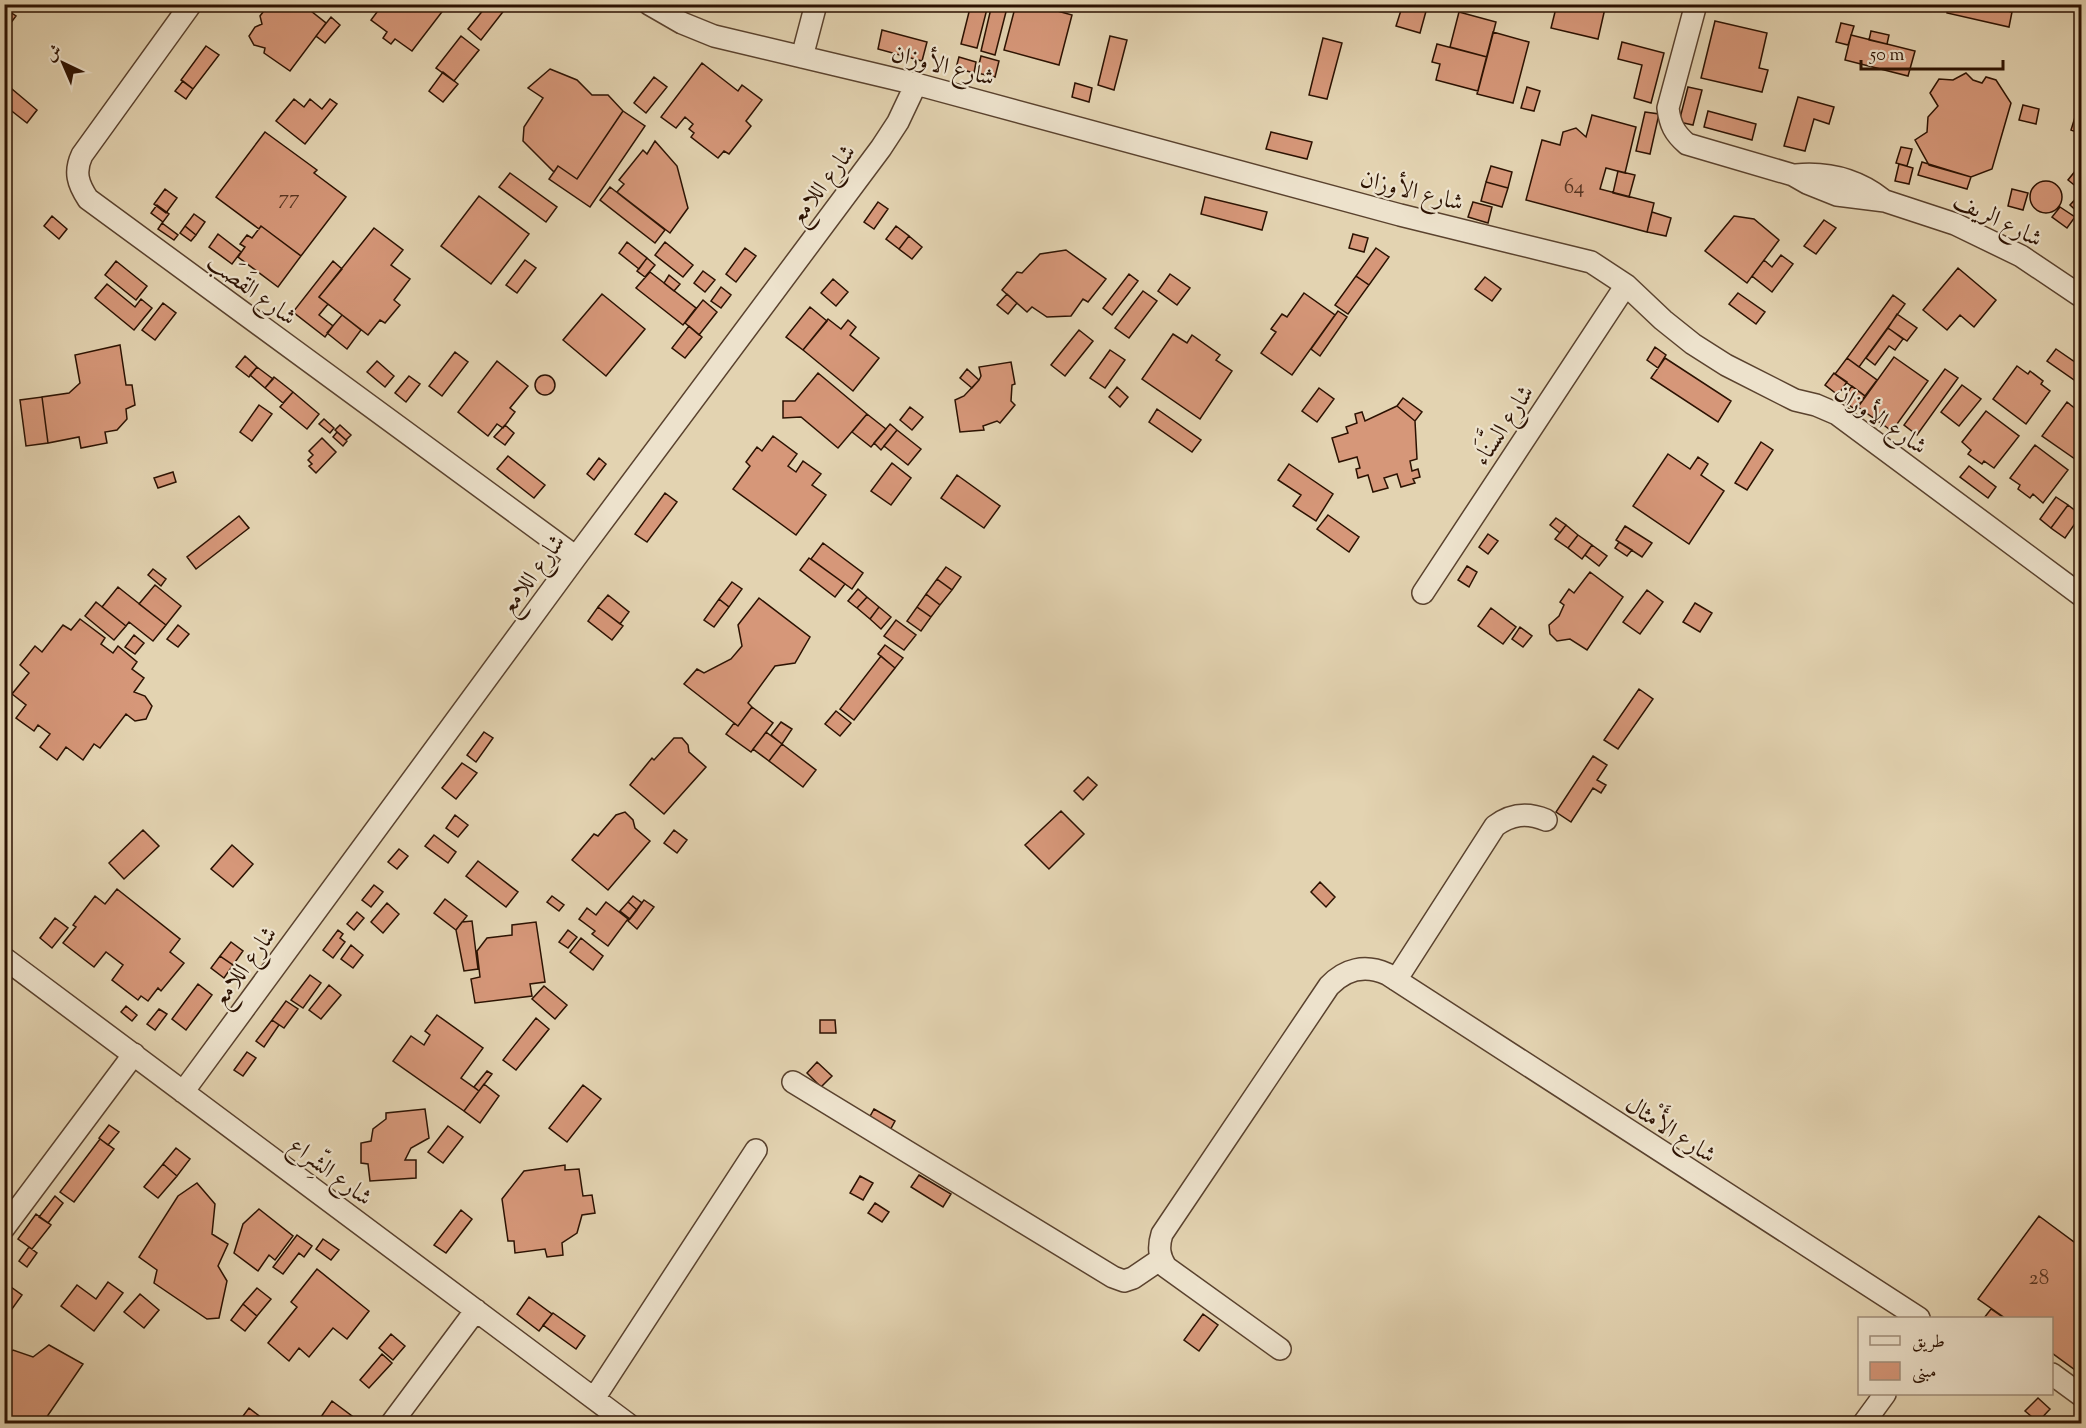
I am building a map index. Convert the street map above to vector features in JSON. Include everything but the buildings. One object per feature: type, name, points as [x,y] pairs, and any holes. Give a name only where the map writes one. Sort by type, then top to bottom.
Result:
[{"type":"street","name":"شارع القَصَب","points":[[191,4],[82,155],[77,166],[77,178],[81,189],[88,199],[576,557]]},
{"type":"street","name":"شارع الأوزان","points":[[649,4],[682,23],[714,36],[916,84],[1400,214],[1591,262],[1626,285],[1663,320],[1726,365],[1795,400],[1816,405],[1837,414],[2082,596]]},
{"type":"street","points":[[802,57],[816,4]]},
{"type":"street","name":"شارع الريف","points":[[1696,4],[1668,108],[1670,122],[1676,135],[1687,144],[1793,175],[1837,195],[1885,201],[1929,214],[1988,239],[2036,266],[2082,297]]},
{"type":"street","name":"شارع اللامع","points":[[183,1092],[576,557],[881,148],[898,122],[916,84]]},
{"type":"street","name":"شارع السَّنَاء","points":[[1423,593],[1626,285]]},
{"type":"street","points":[[1396,980],[1495,826],[1517,815],[1527,814],[1546,820]]},
{"type":"street","name":"شارع الشِّراع","points":[[4,958],[595,1397],[628,1424]]},
{"type":"street","name":"شارع الأَمْثال","points":[[1161,1259],[1159,1250],[1162,1234],[1329,986],[1344,973],[1362,968],[1379,970],[1396,980],[1917,1317]]},
{"type":"street","points":[[4,1228],[134,1054]]},
{"type":"street","points":[[793,1082],[1113,1276],[1124,1281],[1133,1278],[1161,1259],[1173,1273],[1280,1349]]},
{"type":"street","points":[[595,1397],[756,1150]]},
{"type":"street","points":[[392,1424],[476,1310]]},
{"type":"street","points":[[2053,1375],[2082,1396]]},
{"type":"street","points":[[1863,1424],[1884,1395]]}]
